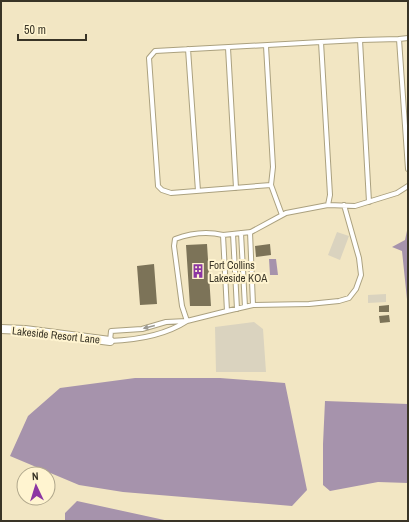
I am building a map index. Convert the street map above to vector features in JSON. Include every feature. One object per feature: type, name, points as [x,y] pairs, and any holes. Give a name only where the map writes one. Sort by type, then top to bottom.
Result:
[{"type":"street","name":"Lakeside Resort Lane","points":[[1,329],[25,330],[110,341]]},
{"type":"lane","points":[[271,185],[171,193],[162,190],[158,186],[149,58],[154,51],[408,38]]},
{"type":"lane","points":[[399,39],[408,169]]},
{"type":"lane","points":[[360,40],[369,202]]},
{"type":"lane","points":[[321,42],[330,195],[328,205]]},
{"type":"lane","points":[[266,46],[274,167],[271,185],[282,215]]},
{"type":"lane","points":[[228,48],[236,188]]},
{"type":"lane","points":[[188,50],[198,191]]},
{"type":"lane","points":[[187,321],[182,306],[174,238],[189,234],[211,232],[223,235],[250,232],[286,213],[328,205],[355,206],[397,193],[408,186]]},
{"type":"lane","points":[[187,321],[154,336],[110,341],[111,330],[142,329],[166,322],[187,321],[253,305],[309,304],[349,298],[356,289],[360,275],[359,258],[344,206]]},
{"type":"lane","points":[[250,232],[253,305]]},
{"type":"lane","points":[[241,233],[245,307]]},
{"type":"lane","points":[[233,234],[237,309]]},
{"type":"lane","points":[[223,235],[227,311]]},
{"type":"shaded area","points":[[408,226],[408,309],[402,251],[392,247],[405,240]]},
{"type":"shaded area","points":[[337,232],[349,236],[340,260],[328,255]]},
{"type":"shaded area","points":[[269,259],[276,259],[278,275],[270,275]]},
{"type":"shaded area","points":[[386,294],[386,302],[368,303],[368,295]]},
{"type":"shaded area","points":[[254,322],[263,329],[266,372],[216,372],[215,327]]},
{"type":"shaded area","points":[[135,378],[220,378],[285,383],[307,490],[292,506],[123,492],[79,485],[56,475],[56,466],[34,466],[10,456],[28,416],[60,388]]},
{"type":"shaded area","points":[[325,401],[408,404],[408,483],[378,482],[330,491],[323,485]]},
{"type":"shaded area","points":[[77,501],[169,521],[65,521],[65,513]]},
{"type":"building","name":"Fort Collins Lakeside KOA","points":[[207,244],[211,306],[190,306],[186,245]]},
{"type":"building","points":[[270,244],[271,255],[256,257],[255,246]]},
{"type":"building","points":[[154,264],[157,304],[140,305],[137,266]]},
{"type":"building","points":[[389,305],[389,312],[379,312],[379,306]]},
{"type":"building","points":[[389,315],[390,322],[380,323],[379,316]]},
{"type":"place","name":"Fort Collins Lakeside KOA","points":[[198,271]]}]
